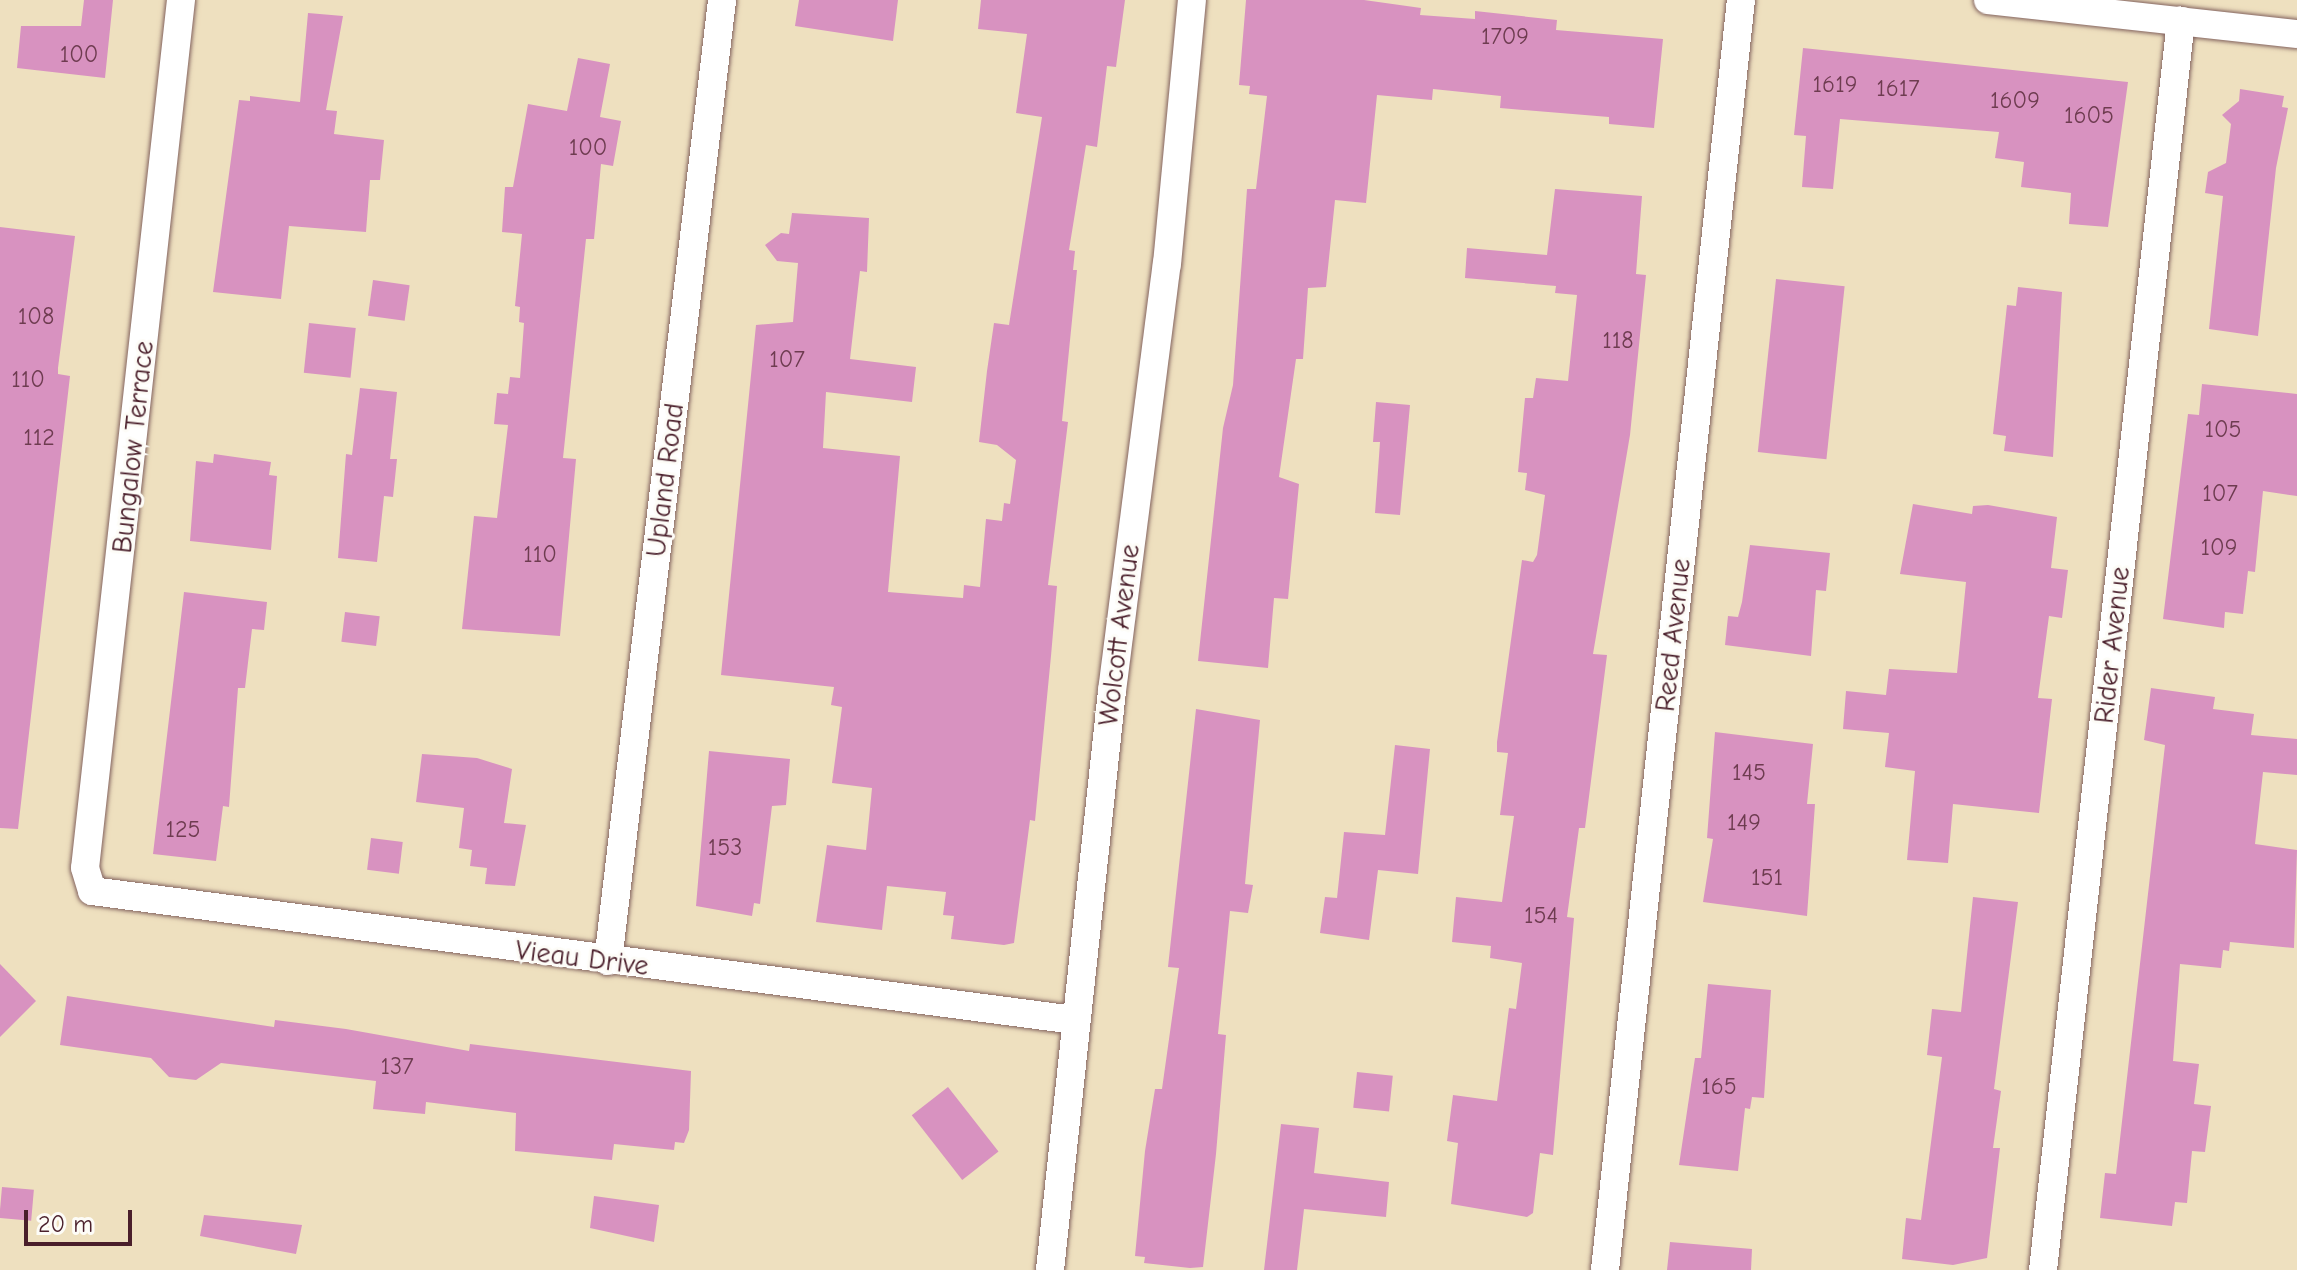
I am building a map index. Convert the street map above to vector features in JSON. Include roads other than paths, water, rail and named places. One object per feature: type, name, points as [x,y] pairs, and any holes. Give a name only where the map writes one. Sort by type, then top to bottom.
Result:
[{"type":"street","name":"Bungalow Terrace","points":[[92,891],[85,868],[181,0]]},
{"type":"street","name":"Upland Road","points":[[608,961],[722,0]]},
{"type":"street","name":"Wolcott Avenue","points":[[1050,1270],[1075,1020],[1167,264],[1192,0]]},
{"type":"street","name":"Reed Avenue","points":[[1605,1270],[1741,0]]},
{"type":"street","points":[[1988,0],[2297,34]]},
{"type":"street","name":"Rider Avenue","points":[[2043,1270],[2181,21]]},
{"type":"street","name":"Vieau Drive","points":[[92,891],[1075,1020]]}]
